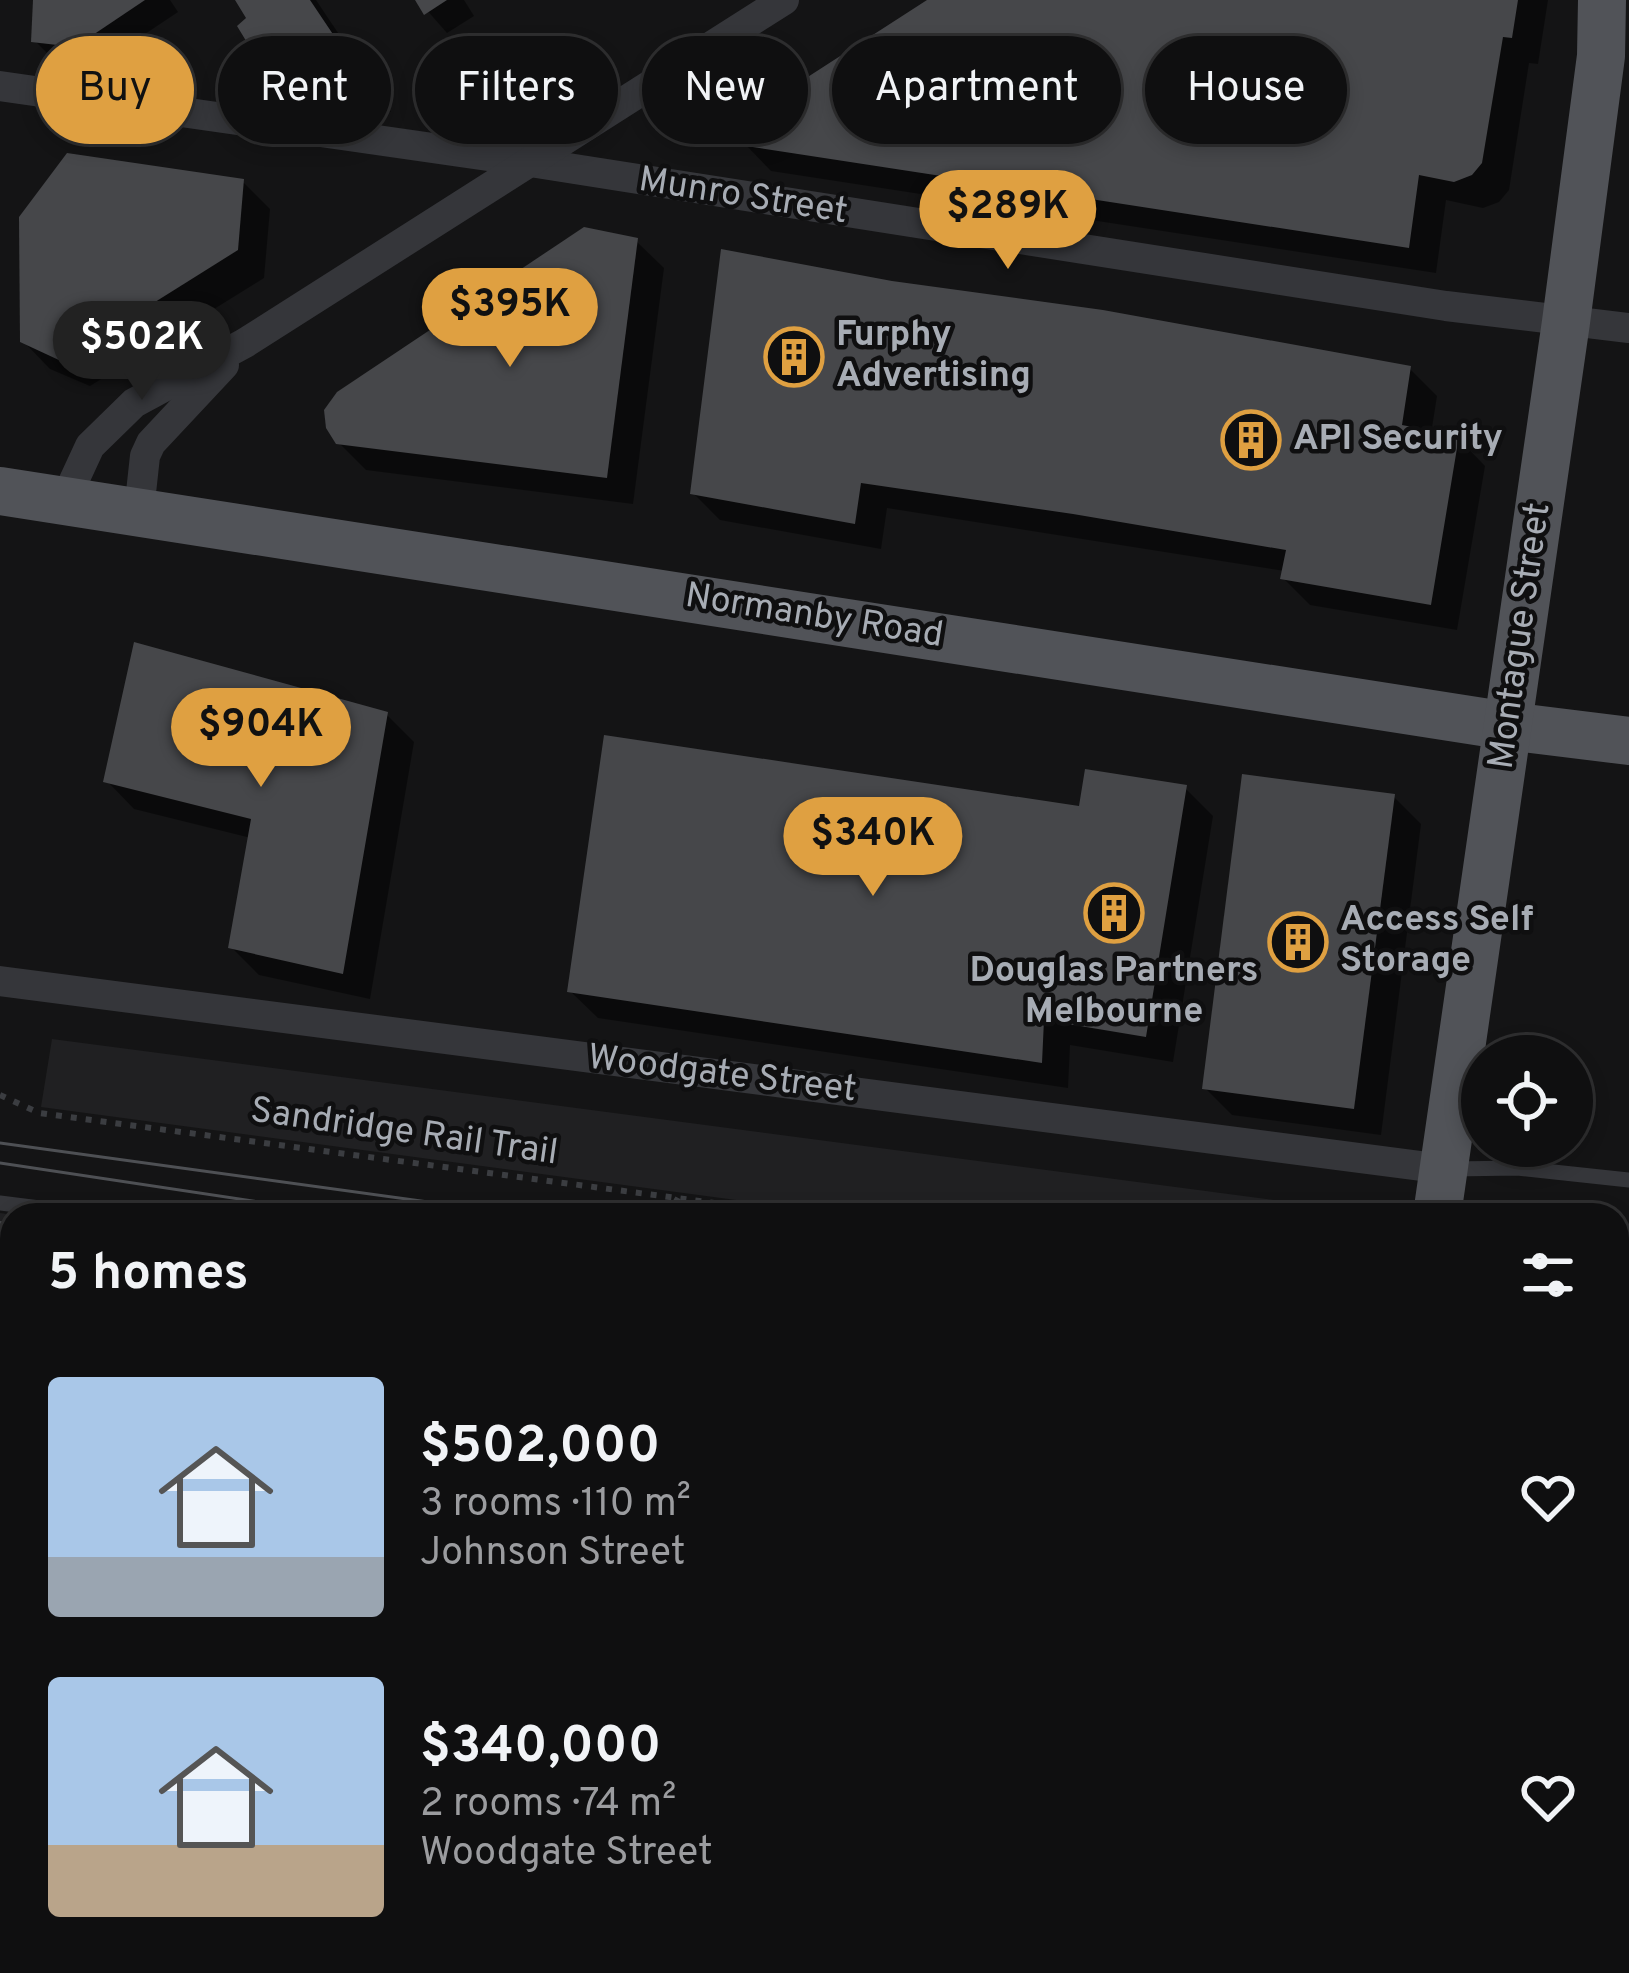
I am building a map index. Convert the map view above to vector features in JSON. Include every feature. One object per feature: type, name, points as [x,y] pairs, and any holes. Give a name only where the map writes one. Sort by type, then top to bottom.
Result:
[{"type":"main road","name":"Montague Street","points":[[1440,1192],[1566,322],[1601,56],[1602,0]]},
{"type":"main road","name":"Montague Street","points":[[1601,56],[1619,0]]},
{"type":"main road","name":"Normanby Road","points":[[0,491],[1508,726],[1629,740]]},
{"type":"street","points":[[65,500],[90,446],[128,409],[245,344],[784,0]]},
{"type":"street","name":"Munro Street","points":[[0,86],[1629,328]]},
{"type":"street","points":[[139,511],[151,443],[245,344]]},
{"type":"street","name":"Woodgate Street","points":[[0,981],[1440,1192]]},
{"type":"lane","points":[[1440,1192],[1517,1168],[1629,1180]]},
{"type":"path","name":"Sandridge Rail Trail","points":[[0,1095],[40,1114],[719,1203]]},
{"type":"path","points":[[669,1196],[681,1203]]},
{"type":"shaded area","points":[[52,1039],[1292,1203],[758,1203],[41,1107]]},
{"type":"building","points":[[33,0],[145,0],[91,36],[36,36],[36,43],[31,42]]},
{"type":"building","points":[[235,0],[310,0],[334,36],[243,36],[237,26],[246,18]]},
{"type":"building","points":[[415,0],[447,0],[424,15]]},
{"type":"building","points":[[927,0],[1518,0],[1512,38],[1503,37],[1482,163],[1472,175],[1454,182],[1419,175],[1409,248],[740,145],[808,144],[808,77],[832,61],[832,144],[1121,144],[1121,36],[871,36]]},
{"type":"building","points":[[67,153],[244,179],[238,250],[61,361],[20,342],[19,217]]},
{"type":"building","points":[[584,227],[638,238],[607,478],[336,444],[326,428],[324,410],[337,392]]},
{"type":"building","points":[[721,249],[892,281],[1103,310],[1411,366],[1402,425],[1459,436],[1431,605],[1280,579],[1286,550],[1073,514],[861,483],[855,524],[690,494]]},
{"type":"building","points":[[134,642],[388,712],[343,974],[228,948],[251,819],[103,782]]},
{"type":"building","points":[[604,735],[1079,806],[1085,769],[1187,785],[1146,1037],[1044,1020],[1042,1063],[567,992]]},
{"type":"building","name":"Access Self Storage","points":[[1242,774],[1395,794],[1354,1109],[1202,1089]]},
{"type":"tram line","points":[[0,1143],[436,1203]]},
{"type":"tram line","points":[[0,1163],[266,1203]]},
{"type":"place","name":"Furphy Advertising","points":[[794,357]]},
{"type":"place","name":"API Security","points":[[1251,440]]},
{"type":"place","name":"Douglas Partners Melbourne","points":[[1114,913]]},
{"type":"place","name":"Access Self Storage","points":[[1298,942]]}]
